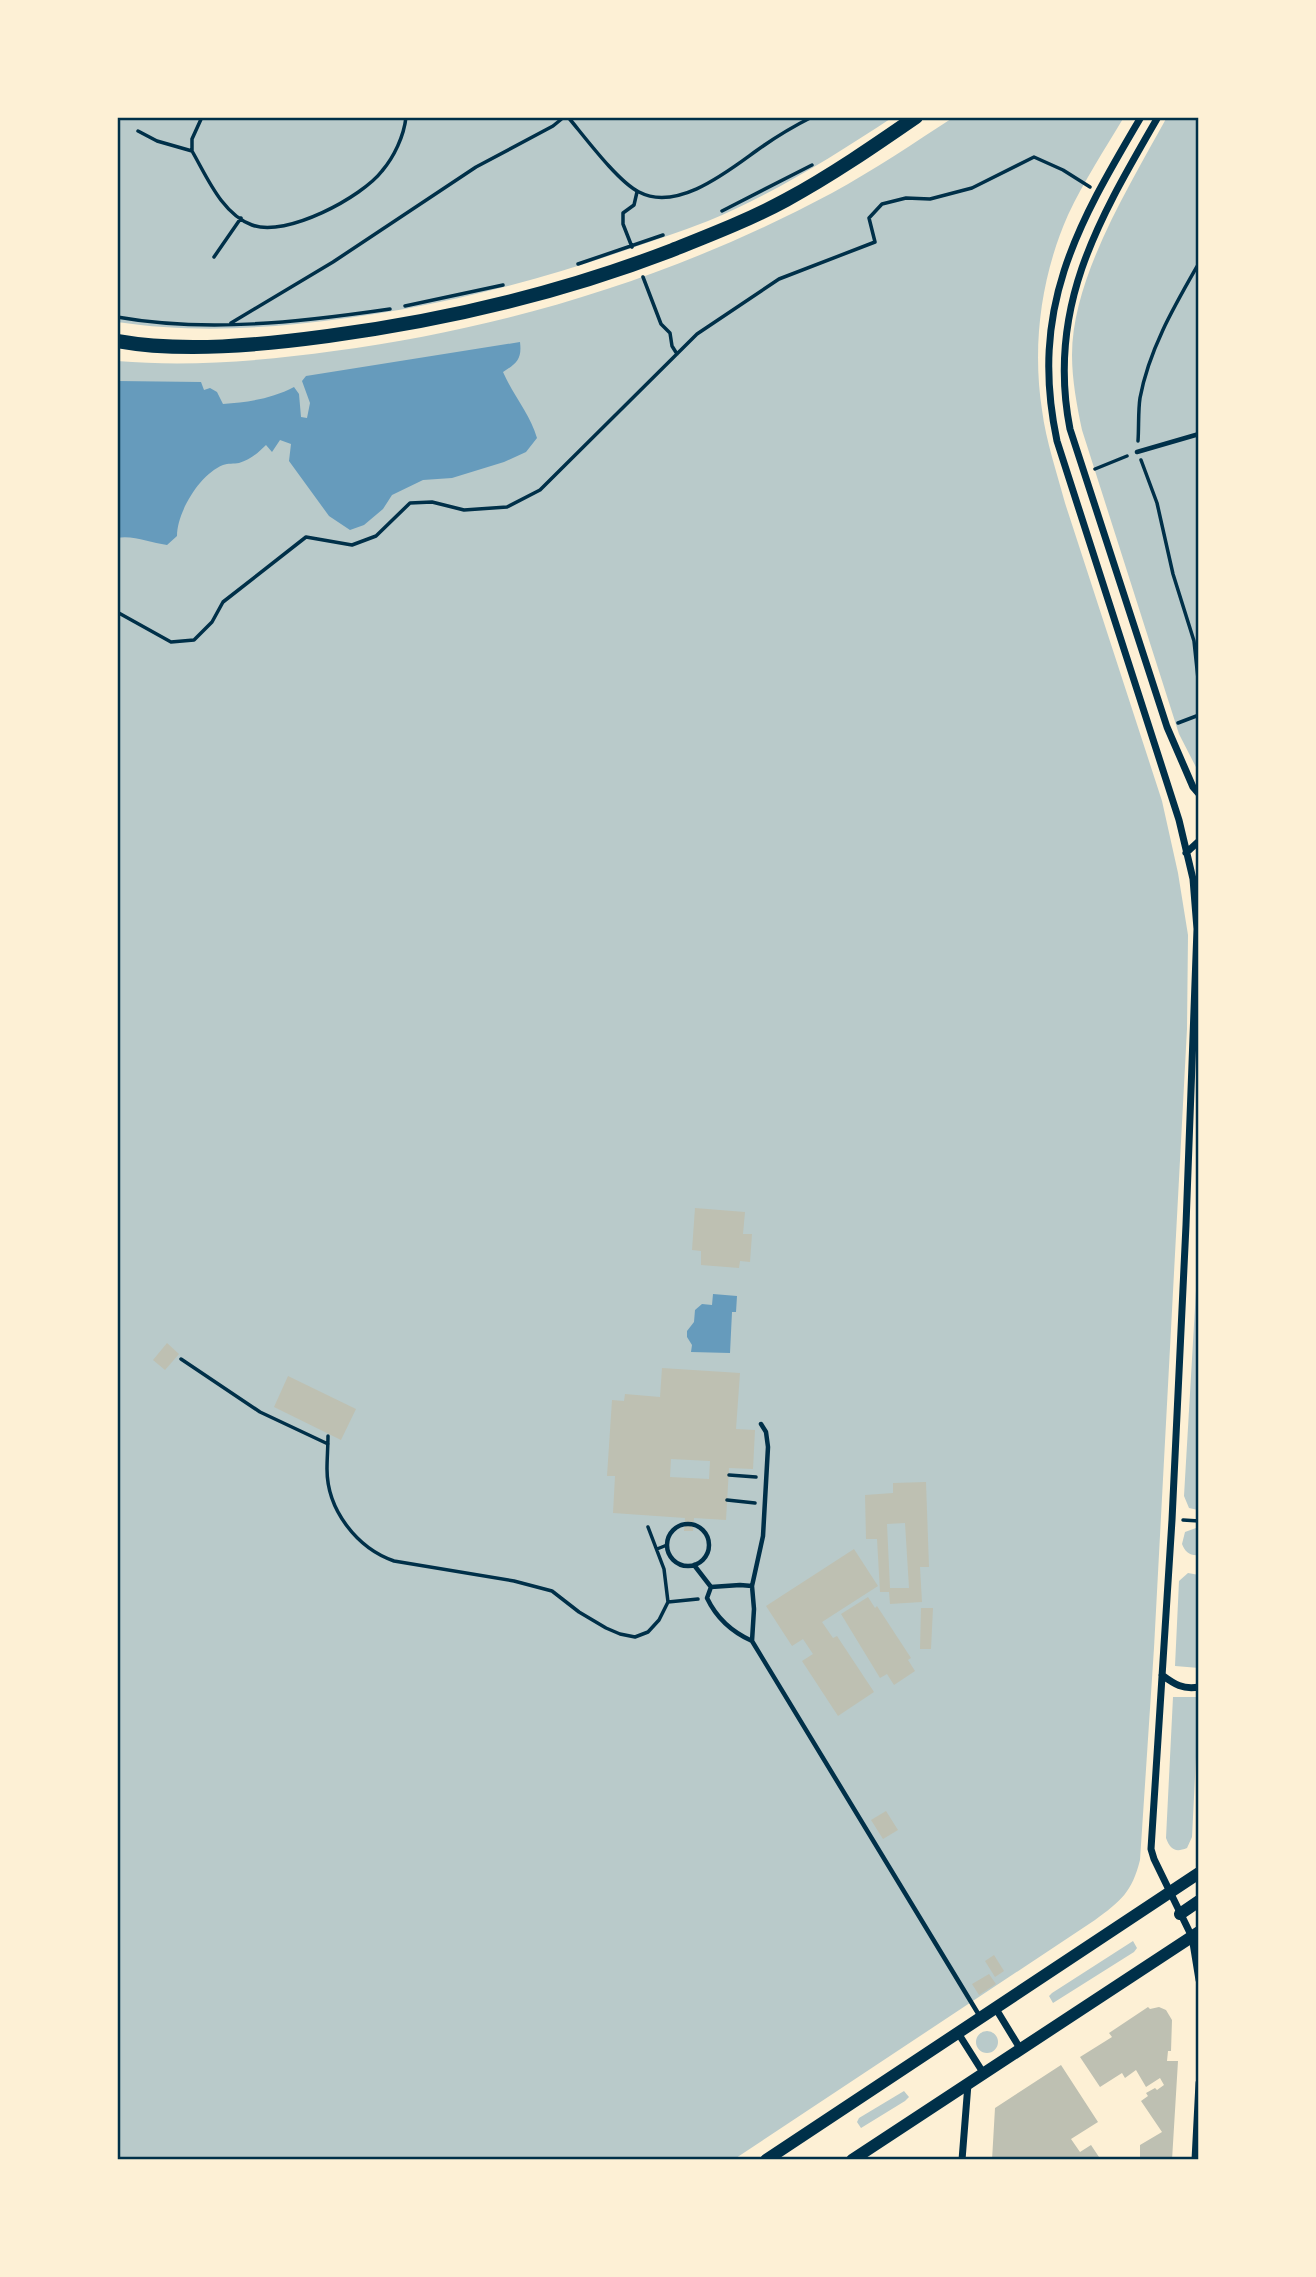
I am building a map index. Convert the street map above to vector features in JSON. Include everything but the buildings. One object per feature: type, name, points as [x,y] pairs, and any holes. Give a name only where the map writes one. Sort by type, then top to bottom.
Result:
[{"type":"main road","points":[[117,341],[137,345],[227,346],[303,339],[442,319],[512,303],[609,275],[729,228],[852,161],[916,117]]},
{"type":"main road","points":[[766,2160],[1199,1874]]},
{"type":"main road","points":[[1181,1914],[1199,1901]]},
{"type":"main road","points":[[852,2160],[1195,1934]]},
{"type":"street","points":[[1141,117],[1097,192],[1067,257],[1058,291],[1048,354],[1050,409],[1057,441],[1179,820],[1186,853],[1196,881],[1198,929],[1186,1225],[1152,1849],[1170,1893],[1195,1934],[1199,1980]]},
{"type":"street","points":[[1158,117],[1109,203],[1084,258],[1074,291],[1063,364],[1065,403],[1070,429],[1167,727],[1199,794]]},
{"type":"street","points":[[1186,853],[1199,841]]},
{"type":"street","points":[[1162,1675],[1175,1685],[1189,1689],[1199,1687]]},
{"type":"street","points":[[996,2009],[1021,2050]]},
{"type":"street","points":[[958,2033],[984,2074]]},
{"type":"street","points":[[1195,2160],[1199,2083]]},
{"type":"street","points":[[962,2160],[968,2084]]},
{"type":"lane","points":[[1137,452],[1199,434]]},
{"type":"lane","points":[[752,1641],[754,1609],[751,1586],[762,1536],[768,1447],[766,1432],[761,1424]]},
{"type":"lane","points":[[691,1525],[703,1531],[707,1537],[708,1550],[705,1557],[694,1565],[681,1565],[675,1562],[667,1545],[668,1538],[677,1527],[691,1525]]},
{"type":"lane","points":[[694,1565],[710,1587]]},
{"type":"lane","points":[[710,1587],[740,1584],[751,1586]]},
{"type":"lane","points":[[710,1587],[707,1598],[714,1613],[752,1641],[981,2018]]},
{"type":"path","points":[[202,117],[192,139],[192,151],[212,187],[230,210],[253,226],[279,227],[310,219],[349,198],[381,173],[396,151],[406,117]]},
{"type":"path","points":[[222,325],[236,321],[287,292],[476,167],[566,117],[610,167],[638,192],[653,197],[689,192],[727,173],[790,128],[812,117]]},
{"type":"path","points":[[138,131],[157,141],[192,151]]},
{"type":"path","points":[[117,612],[171,642],[194,640],[212,622],[223,602],[306,537],[352,545],[376,536],[410,503],[432,502],[464,510],[507,507],[540,491],[697,334],[779,279],[875,242],[869,218],[882,204],[906,198],[930,199],[972,188],[1034,157],[1063,170],[1097,192]]},
{"type":"path","points":[[720,212],[775,186],[819,160]]},
{"type":"path","points":[[623,224],[623,213],[634,205],[638,192]]},
{"type":"path","points":[[214,257],[241,218]]},
{"type":"path","points":[[575,265],[666,234]]},
{"type":"path","points":[[1199,263],[1171,312],[1153,355],[1140,398],[1137,452],[1157,503],[1172,574],[1194,641],[1199,688]]},
{"type":"path","points":[[117,317],[178,324],[222,325],[363,313],[503,285]]},
{"type":"path","points":[[661,324],[670,334],[677,354]]},
{"type":"path","points":[[1084,473],[1137,452]]},
{"type":"path","points":[[1167,727],[1199,715]]},
{"type":"path","points":[[181,1359],[260,1412],[328,1444]]},
{"type":"path","points":[[328,1436],[328,1483],[339,1512],[357,1538],[377,1555],[394,1561],[514,1581],[552,1591],[606,1628],[635,1637],[648,1632],[659,1620],[668,1602],[667,1579],[648,1527]]},
{"type":"path","points":[[729,1475],[765,1478]]},
{"type":"path","points":[[727,1500],[764,1505]]},
{"type":"path","points":[[657,1549],[667,1545]]},
{"type":"path","points":[[668,1602],[707,1598]]},
{"type":"shaded area","points":[[117,117],[893,117],[803,174],[756,199],[687,229],[583,264],[503,287],[421,306],[297,324],[207,329],[117,322]]},
{"type":"shaded area","points":[[954,117],[1124,117],[1081,190],[1059,238],[1045,286],[1038,361],[1042,410],[1049,445],[1065,503],[1162,801],[1188,935],[1187,1029],[1154,1648],[1140,1860],[1133,1880],[1119,1901],[1095,1920],[733,2160],[117,2160],[117,361],[172,363],[280,358],[399,341],[527,313],[652,273],[773,223],[848,184]]},
{"type":"shaded area","points":[[1167,117],[1199,117],[1199,773],[1179,734],[1082,430],[1072,364],[1075,325],[1092,263]]},
{"type":"shaded area","points":[[1199,1239],[1198,1510],[1189,1508],[1184,1496]]},
{"type":"shaded area","points":[[1199,1529],[1199,1555],[1193,1555],[1188,1553],[1182,1544],[1185,1532]]},
{"type":"shaded area","points":[[1188,1573],[1199,1575],[1199,1668],[1175,1666],[1179,1581]]},
{"type":"shaded area","points":[[1173,1697],[1199,1697],[1192,1837],[1187,1848],[1179,1850],[1171,1847],[1166,1838]]},
{"type":"shaded area","points":[[1133,1941],[1137,1948],[1134,1952],[1053,2003],[1049,1996],[1052,1993]]},
{"type":"shaded area","points":[[987,2031],[995,2034],[998,2042],[995,2050],[987,2053],[979,2050],[976,2042],[979,2034]]},
{"type":"shaded area","points":[[904,2091],[909,2097],[905,2101],[861,2128],[857,2122],[859,2118]]},
{"type":"water","points":[[520,342],[518,360],[503,372],[537,438],[526,452],[504,462],[452,478],[423,480],[392,495],[383,509],[364,525],[350,530],[329,516],[289,461],[291,444],[280,440],[272,452],[266,445],[247,460],[223,465],[206,477],[185,505],[177,536],[167,545],[136,538],[117,538],[117,381],[201,382],[204,390],[210,388],[217,392],[223,404],[259,399],[294,387],[299,394],[301,417],[307,418],[310,403],[302,381],[306,376]]},
{"type":"water","points":[[713,1294],[737,1296],[736,1312],[732,1312],[730,1353],[691,1352],[692,1345],[687,1331],[694,1322],[695,1310],[702,1304],[712,1305]]}]
